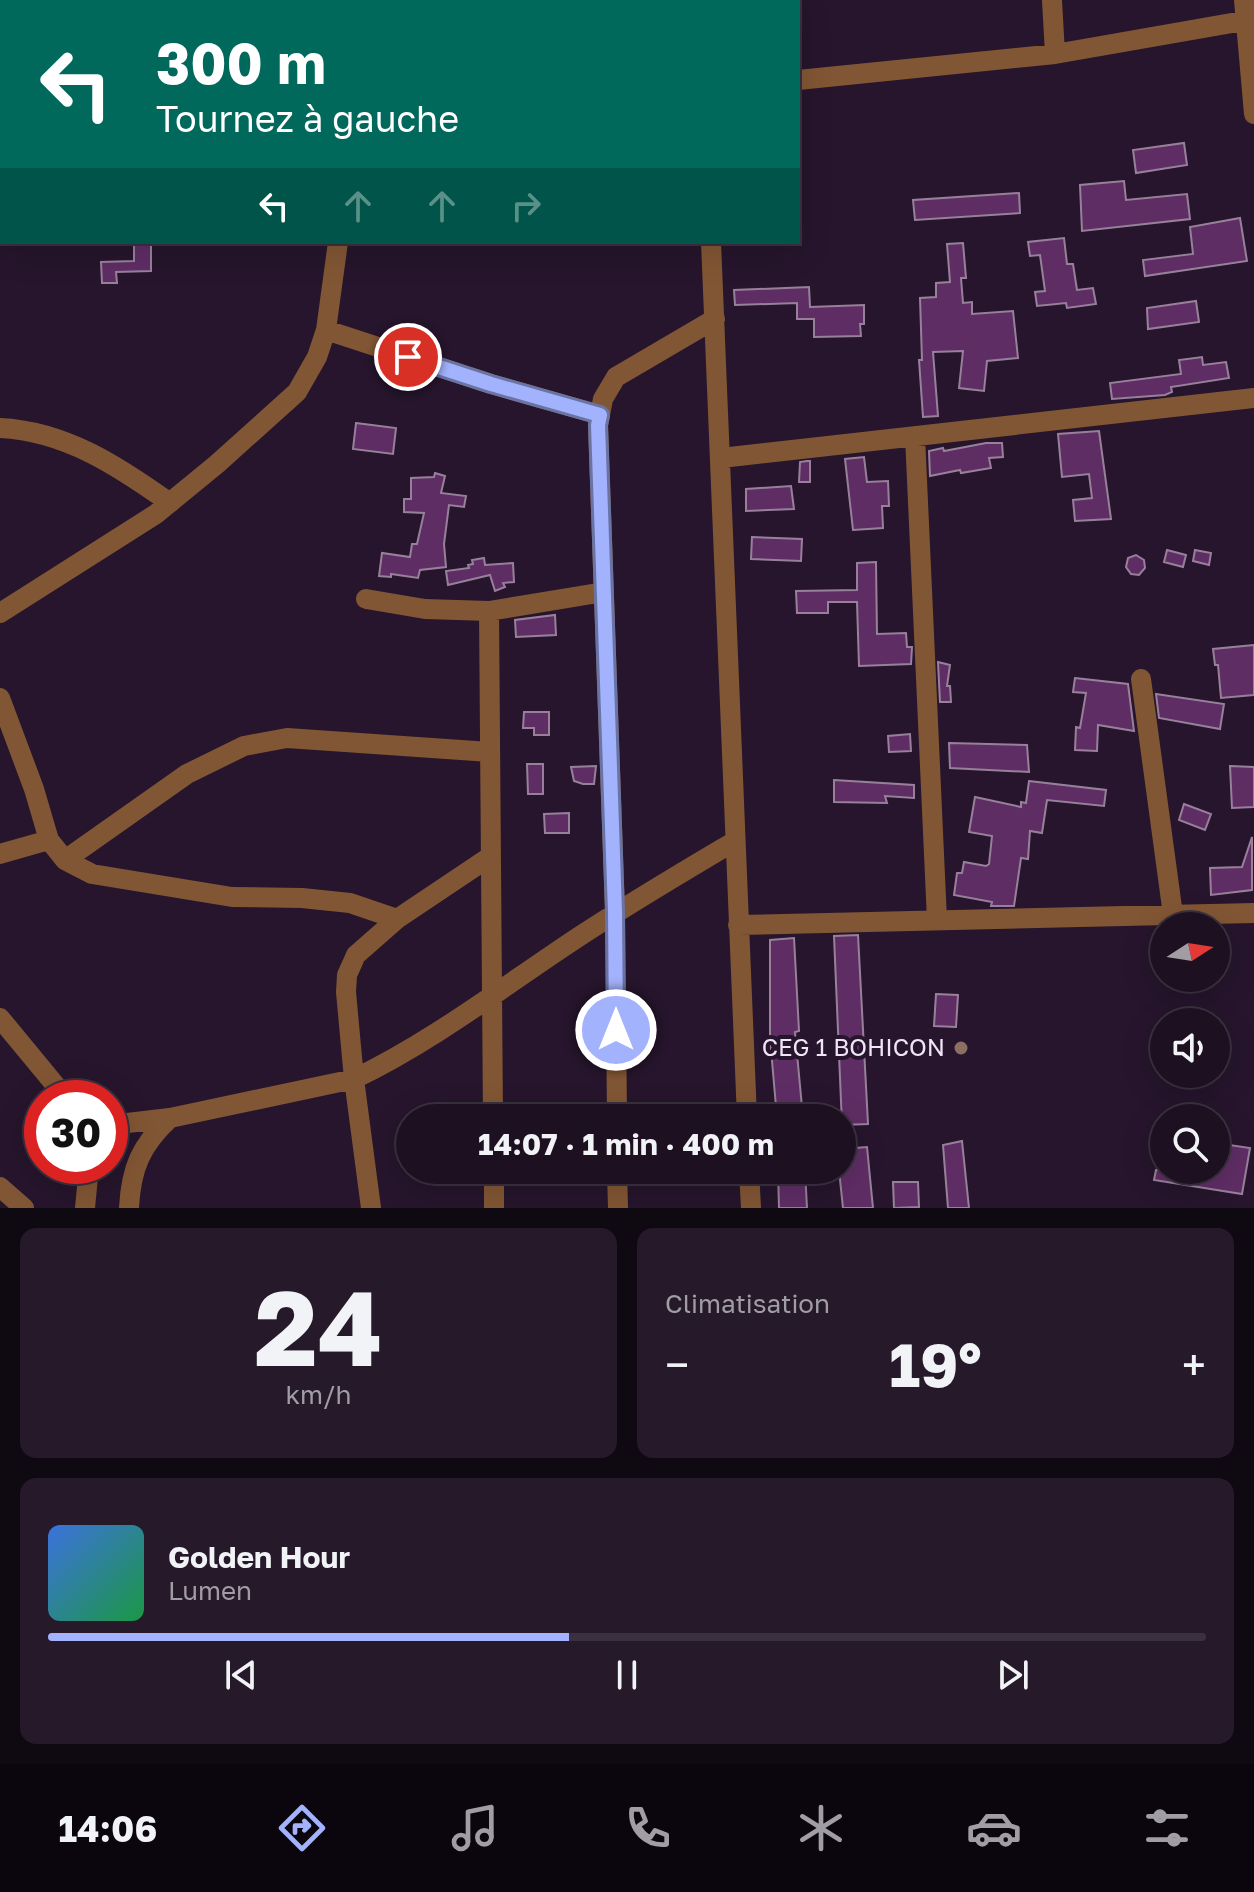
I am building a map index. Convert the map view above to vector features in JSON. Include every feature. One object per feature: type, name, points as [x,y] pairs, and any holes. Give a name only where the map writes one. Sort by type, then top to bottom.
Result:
[{"type":"street","points":[[1052,0],[1055,54]]},
{"type":"street","points":[[1244,0],[1250,20],[1254,114]]},
{"type":"street","points":[[800,80],[1055,54],[1250,20]]},
{"type":"street","points":[[0,613],[170,503],[297,392],[317,357],[326,330],[338,244]]},
{"type":"street","points":[[711,244],[746,1104]]},
{"type":"street","points":[[617,1104],[615,912],[598,425],[603,399],[616,377],[715,319]]},
{"type":"street","points":[[326,330],[491,384],[600,415]]},
{"type":"street","points":[[721,458],[1254,398]]},
{"type":"street","points":[[0,428],[27,429],[75,444],[125,471],[170,503]]},
{"type":"street","points":[[915,436],[937,920]]},
{"type":"street","points":[[366,599],[425,609],[489,611],[604,592]]},
{"type":"street","points":[[489,611],[493,1104]]},
{"type":"street","points":[[1141,679],[1173,912]]},
{"type":"street","points":[[0,698],[4,723],[49,840],[65,860],[92,874],[232,897],[302,898],[350,903],[397,919]]},
{"type":"street","points":[[65,860],[187,774],[244,746],[287,738],[490,752]]},
{"type":"street","points":[[0,854],[49,840]]},
{"type":"street","points":[[128,1123],[170,1118],[354,1079],[377,1068],[492,995],[615,912],[735,841]]},
{"type":"street","points":[[371,1208],[354,1079],[347,975],[356,955],[397,919],[491,856]]},
{"type":"street","points":[[1230,914],[1254,913]]},
{"type":"street","points":[[738,925],[1150,915]]},
{"type":"street","points":[[0,1018],[51,1080]]},
{"type":"street","points":[[129,1208],[134,1171],[149,1138],[170,1118]]},
{"type":"street","points":[[85,1208],[87,1184]]},
{"type":"street","points":[[494,1184],[494,1208]]},
{"type":"street","points":[[617,1184],[618,1208]]},
{"type":"street","points":[[750,1184],[751,1208]]},
{"type":"street","points":[[0,1187],[24,1208]]},
{"type":"building","points":[[1184,143],[1187,165],[1136,173],[1133,150]]},
{"type":"building","points":[[1124,181],[1126,200],[1187,194],[1190,219],[1082,231],[1080,185]]},
{"type":"building","points":[[1019,193],[1020,213],[915,220],[913,200]]},
{"type":"building","points":[[1240,218],[1247,261],[1145,276],[1143,260],[1193,254],[1190,227]]},
{"type":"building","points":[[1064,238],[1067,264],[1073,264],[1077,290],[1093,288],[1096,304],[1067,308],[1066,303],[1037,306],[1035,292],[1045,291],[1040,255],[1030,256],[1028,242]]},
{"type":"building","points":[[963,243],[966,278],[961,278],[963,303],[972,302],[972,314],[1013,311],[1018,358],[987,361],[984,391],[959,388],[963,351],[933,352],[938,416],[923,417],[919,360],[922,360],[920,298],[936,297],[936,283],[950,282],[947,244]]},
{"type":"building","points":[[134,244],[151,244],[151,271],[116,272],[117,283],[102,283],[101,262],[134,261]]},
{"type":"building","points":[[809,287],[810,307],[864,305],[861,336],[814,337],[814,319],[797,319],[797,303],[735,305],[734,290]]},
{"type":"building","points":[[1196,301],[1199,322],[1148,329],[1147,308]]},
{"type":"building","points":[[1202,357],[1203,365],[1226,362],[1229,378],[1171,387],[1172,392],[1165,395],[1112,399],[1110,383],[1181,374],[1179,360]]},
{"type":"building","points":[[356,423],[396,428],[393,454],[353,449]]},
{"type":"building","points":[[1099,431],[1111,519],[1075,521],[1073,500],[1092,498],[1089,474],[1062,477],[1058,434]]},
{"type":"building","points":[[1002,443],[1003,457],[989,458],[991,468],[930,476],[929,451]]},
{"type":"building","points":[[864,457],[867,482],[888,481],[889,506],[882,506],[883,528],[853,530],[845,459]]},
{"type":"building","points":[[810,461],[810,482],[799,482],[800,462]]},
{"type":"building","points":[[435,473],[445,476],[441,493],[466,496],[464,507],[449,505],[444,544],[446,567],[420,570],[418,578],[391,574],[391,577],[379,576],[382,553],[410,557],[412,544],[417,544],[424,513],[404,512],[404,499],[411,499],[411,478],[434,477]]},
{"type":"building","points":[[791,486],[794,509],[746,511],[746,489]]},
{"type":"building","points":[[752,537],[802,539],[801,561],[751,559]]},
{"type":"building","points":[[1167,550],[1186,555],[1183,567],[1164,562]]},
{"type":"building","points":[[1195,550],[1211,553],[1209,565],[1193,561]]},
{"type":"building","points":[[1136,555],[1144,560],[1145,568],[1139,575],[1131,574],[1126,567],[1128,558]]},
{"type":"building","points":[[484,558],[485,565],[513,563],[514,582],[503,583],[505,587],[495,591],[490,575],[448,585],[446,571],[469,568],[472,560]]},
{"type":"building","points":[[876,562],[877,634],[906,633],[907,647],[912,647],[911,664],[859,666],[857,602],[828,602],[828,613],[797,613],[796,591],[857,590],[857,563]]},
{"type":"building","points":[[555,615],[556,635],[516,637],[515,620]]},
{"type":"building","points":[[1254,645],[1254,695],[1221,698],[1213,649]]},
{"type":"building","points":[[938,662],[950,665],[947,686],[950,686],[951,702],[940,702]]},
{"type":"building","points":[[1075,678],[1128,684],[1134,731],[1098,725],[1097,751],[1075,750],[1076,727],[1080,728],[1086,693],[1073,692]]},
{"type":"building","points":[[1156,694],[1224,704],[1220,729],[1159,718]]},
{"type":"building","points":[[524,712],[549,712],[549,735],[534,735],[534,728],[523,728]]},
{"type":"building","points":[[910,734],[911,751],[889,752],[888,736]]},
{"type":"building","points":[[949,743],[1027,745],[1029,772],[950,768]]},
{"type":"building","points":[[527,764],[543,764],[543,794],[528,794]]},
{"type":"building","points":[[596,766],[594,784],[574,781],[571,767]]},
{"type":"building","points":[[1230,766],[1254,767],[1254,807],[1232,808]]},
{"type":"building","points":[[834,780],[914,785],[914,798],[885,796],[887,803],[834,802]]},
{"type":"building","points":[[1029,781],[1106,790],[1104,806],[1047,800],[1042,833],[1030,831],[1028,859],[1021,858],[1014,906],[991,906],[992,902],[954,895],[957,873],[962,873],[964,862],[989,864],[992,836],[969,832],[975,797],[1021,807],[1021,802],[1026,803]]},
{"type":"building","points":[[1184,804],[1211,814],[1205,830],[1179,820]]},
{"type":"building","points":[[569,813],[569,833],[545,833],[544,814]]},
{"type":"building","points":[[1252,837],[1252,890],[1211,895],[1210,868],[1242,867]]},
{"type":"building","points":[[858,935],[868,1124],[856,1124],[856,1104],[841,1104],[834,936]]},
{"type":"building","points":[[794,938],[799,1031],[795,1032],[802,1104],[776,1104],[770,1038],[770,940]]},
{"type":"building","points":[[936,994],[958,995],[956,1027],[934,1026]]},
{"type":"building","points":[[962,1141],[969,1208],[948,1208],[943,1145]]},
{"type":"building","points":[[1230,1145],[1250,1148],[1242,1194],[1179,1184],[1230,1184]]},
{"type":"building","points":[[867,1147],[873,1208],[843,1208],[840,1184],[856,1184],[856,1148]]},
{"type":"building","points":[[893,1182],[918,1182],[919,1207],[894,1208]]},
{"type":"building","points":[[778,1184],[806,1184],[807,1208],[779,1208]]},
{"type":"place","name":"CEG 1 BOHICON","points":[[961,1048]]},
{"type":"route","points":[[408,357],[600,415],[616,1030]]}]
